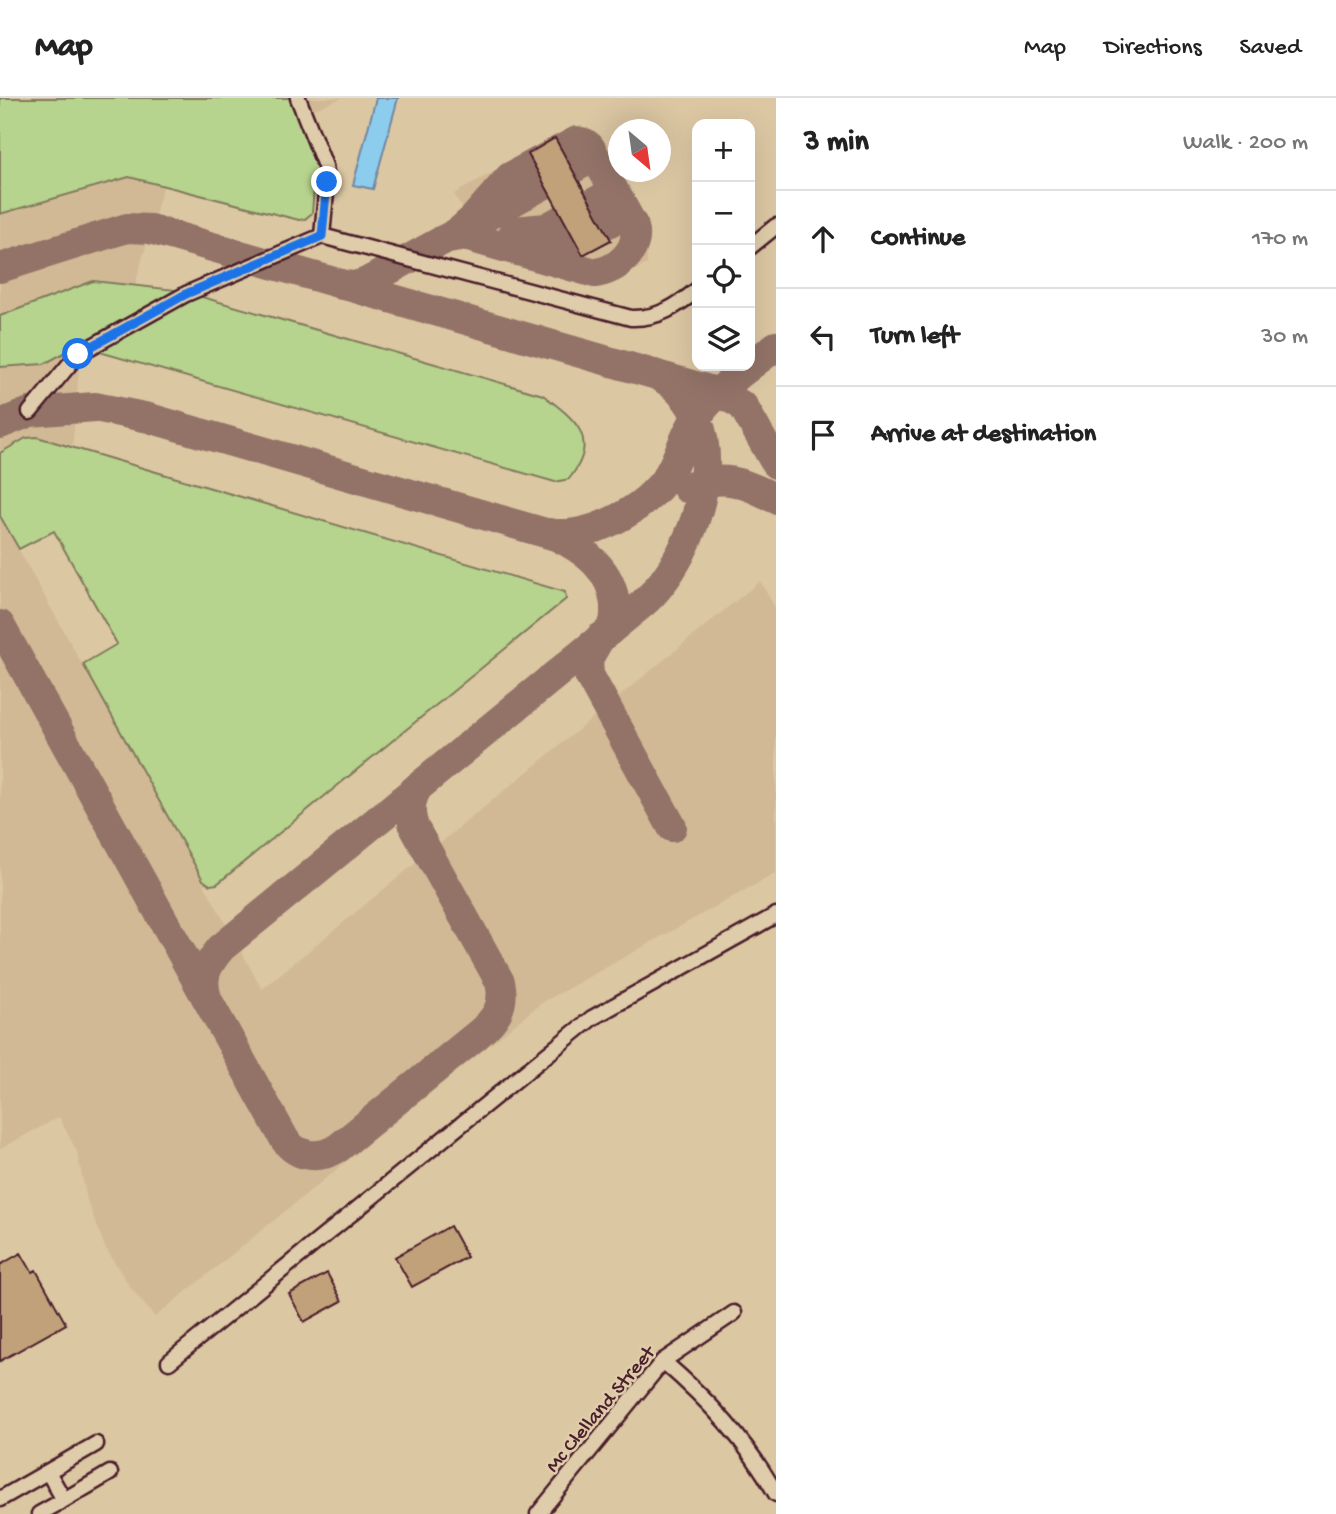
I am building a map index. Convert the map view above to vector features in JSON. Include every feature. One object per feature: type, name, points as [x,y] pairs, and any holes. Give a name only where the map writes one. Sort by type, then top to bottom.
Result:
[{"type":"street","points":[[298,98],[325,166],[327,182],[322,236]]},
{"type":"street","points":[[752,245],[776,226]]},
{"type":"street","points":[[30,412],[78,354],[186,294],[322,236],[631,318],[645,319],[659,315],[692,294]]},
{"type":"street","points":[[169,1362],[592,1018],[776,915]]},
{"type":"street","name":"Mc Clelland Street","points":[[538,1514],[663,1361],[734,1313]]},
{"type":"street","points":[[663,1361],[699,1392],[728,1423],[761,1467],[776,1494]]},
{"type":"street","points":[[0,1499],[96,1444]]},
{"type":"street","points":[[48,1472],[64,1500]]},
{"type":"street","points":[[39,1514],[110,1473]]},
{"type":"shaded area","points":[[0,98],[342,98],[169,166],[130,302],[82,331],[71,465],[0,504]]},
{"type":"shaded area","points":[[574,126],[589,132],[608,167],[608,182],[616,182],[647,240],[647,264],[599,288],[492,258],[454,194]]},
{"type":"shaded area","points":[[0,516],[262,989],[760,581],[776,609],[776,873],[540,1004],[155,1317],[130,1287],[105,1247],[87,1200],[77,1152],[59,1117],[0,1149]]},
{"type":"green space","points":[[0,98],[293,98],[307,129],[321,176],[315,176],[312,213],[299,220],[129,177],[0,214]]},
{"type":"green space","points":[[93,281],[176,290],[175,293],[44,364],[0,367],[0,316]]},
{"type":"green space","points":[[195,295],[543,395],[565,413],[580,431],[584,441],[578,465],[569,479],[555,482],[96,351]]},
{"type":"green space","points":[[37,437],[565,592],[566,599],[217,884],[210,885],[203,880],[83,664],[117,644],[54,531],[19,549],[0,516],[0,453],[26,438]]},
{"type":"water","points":[[376,98],[398,98],[373,189],[353,185]]},
{"type":"building","points":[[555,138],[611,240],[583,255],[528,154]]},
{"type":"building","points":[[450,1226],[467,1257],[412,1287],[395,1257]]},
{"type":"building","points":[[21,1253],[32,1272],[36,1270],[66,1324],[0,1361],[0,1265]]},
{"type":"building","points":[[327,1273],[342,1301],[304,1322],[289,1294]]},
{"type":"taxiway","points":[[443,240],[465,236],[595,273],[611,268],[625,258],[634,244],[635,235],[634,227],[590,147],[577,141],[510,177],[458,232]]},
{"type":"taxiway","points":[[342,285],[355,286],[367,282],[583,163],[593,161],[602,168]]},
{"type":"taxiway","points":[[514,231],[546,228],[608,195],[615,196],[620,201]]},
{"type":"taxiway","points":[[528,243],[563,246],[620,217],[633,225]]},
{"type":"taxiway","points":[[0,268],[127,228],[150,229],[723,394],[743,406],[776,464]]},
{"type":"taxiway","points":[[549,533],[582,532],[599,527],[632,510],[646,499],[668,475],[690,427],[708,403],[776,346]]},
{"type":"taxiway","points":[[207,998],[204,984],[206,972],[221,948],[641,605],[662,582],[680,554],[695,521],[703,487],[705,453],[698,421],[682,394],[655,374]]},
{"type":"taxiway","points":[[0,424],[30,412],[95,407],[149,418],[556,536],[587,555],[609,581],[615,605],[614,622],[609,631]]},
{"type":"taxiway","points":[[687,488],[722,480],[743,484],[776,499]]},
{"type":"taxiway","points":[[0,625],[285,1140],[303,1153],[317,1155],[338,1148],[483,1029],[498,1012],[500,982],[415,829],[411,807],[419,786]]},
{"type":"taxiway","points":[[600,638],[588,659],[589,675],[672,827]]},
{"type":"route","points":[[78,354],[186,294],[322,236],[327,182]]}]
